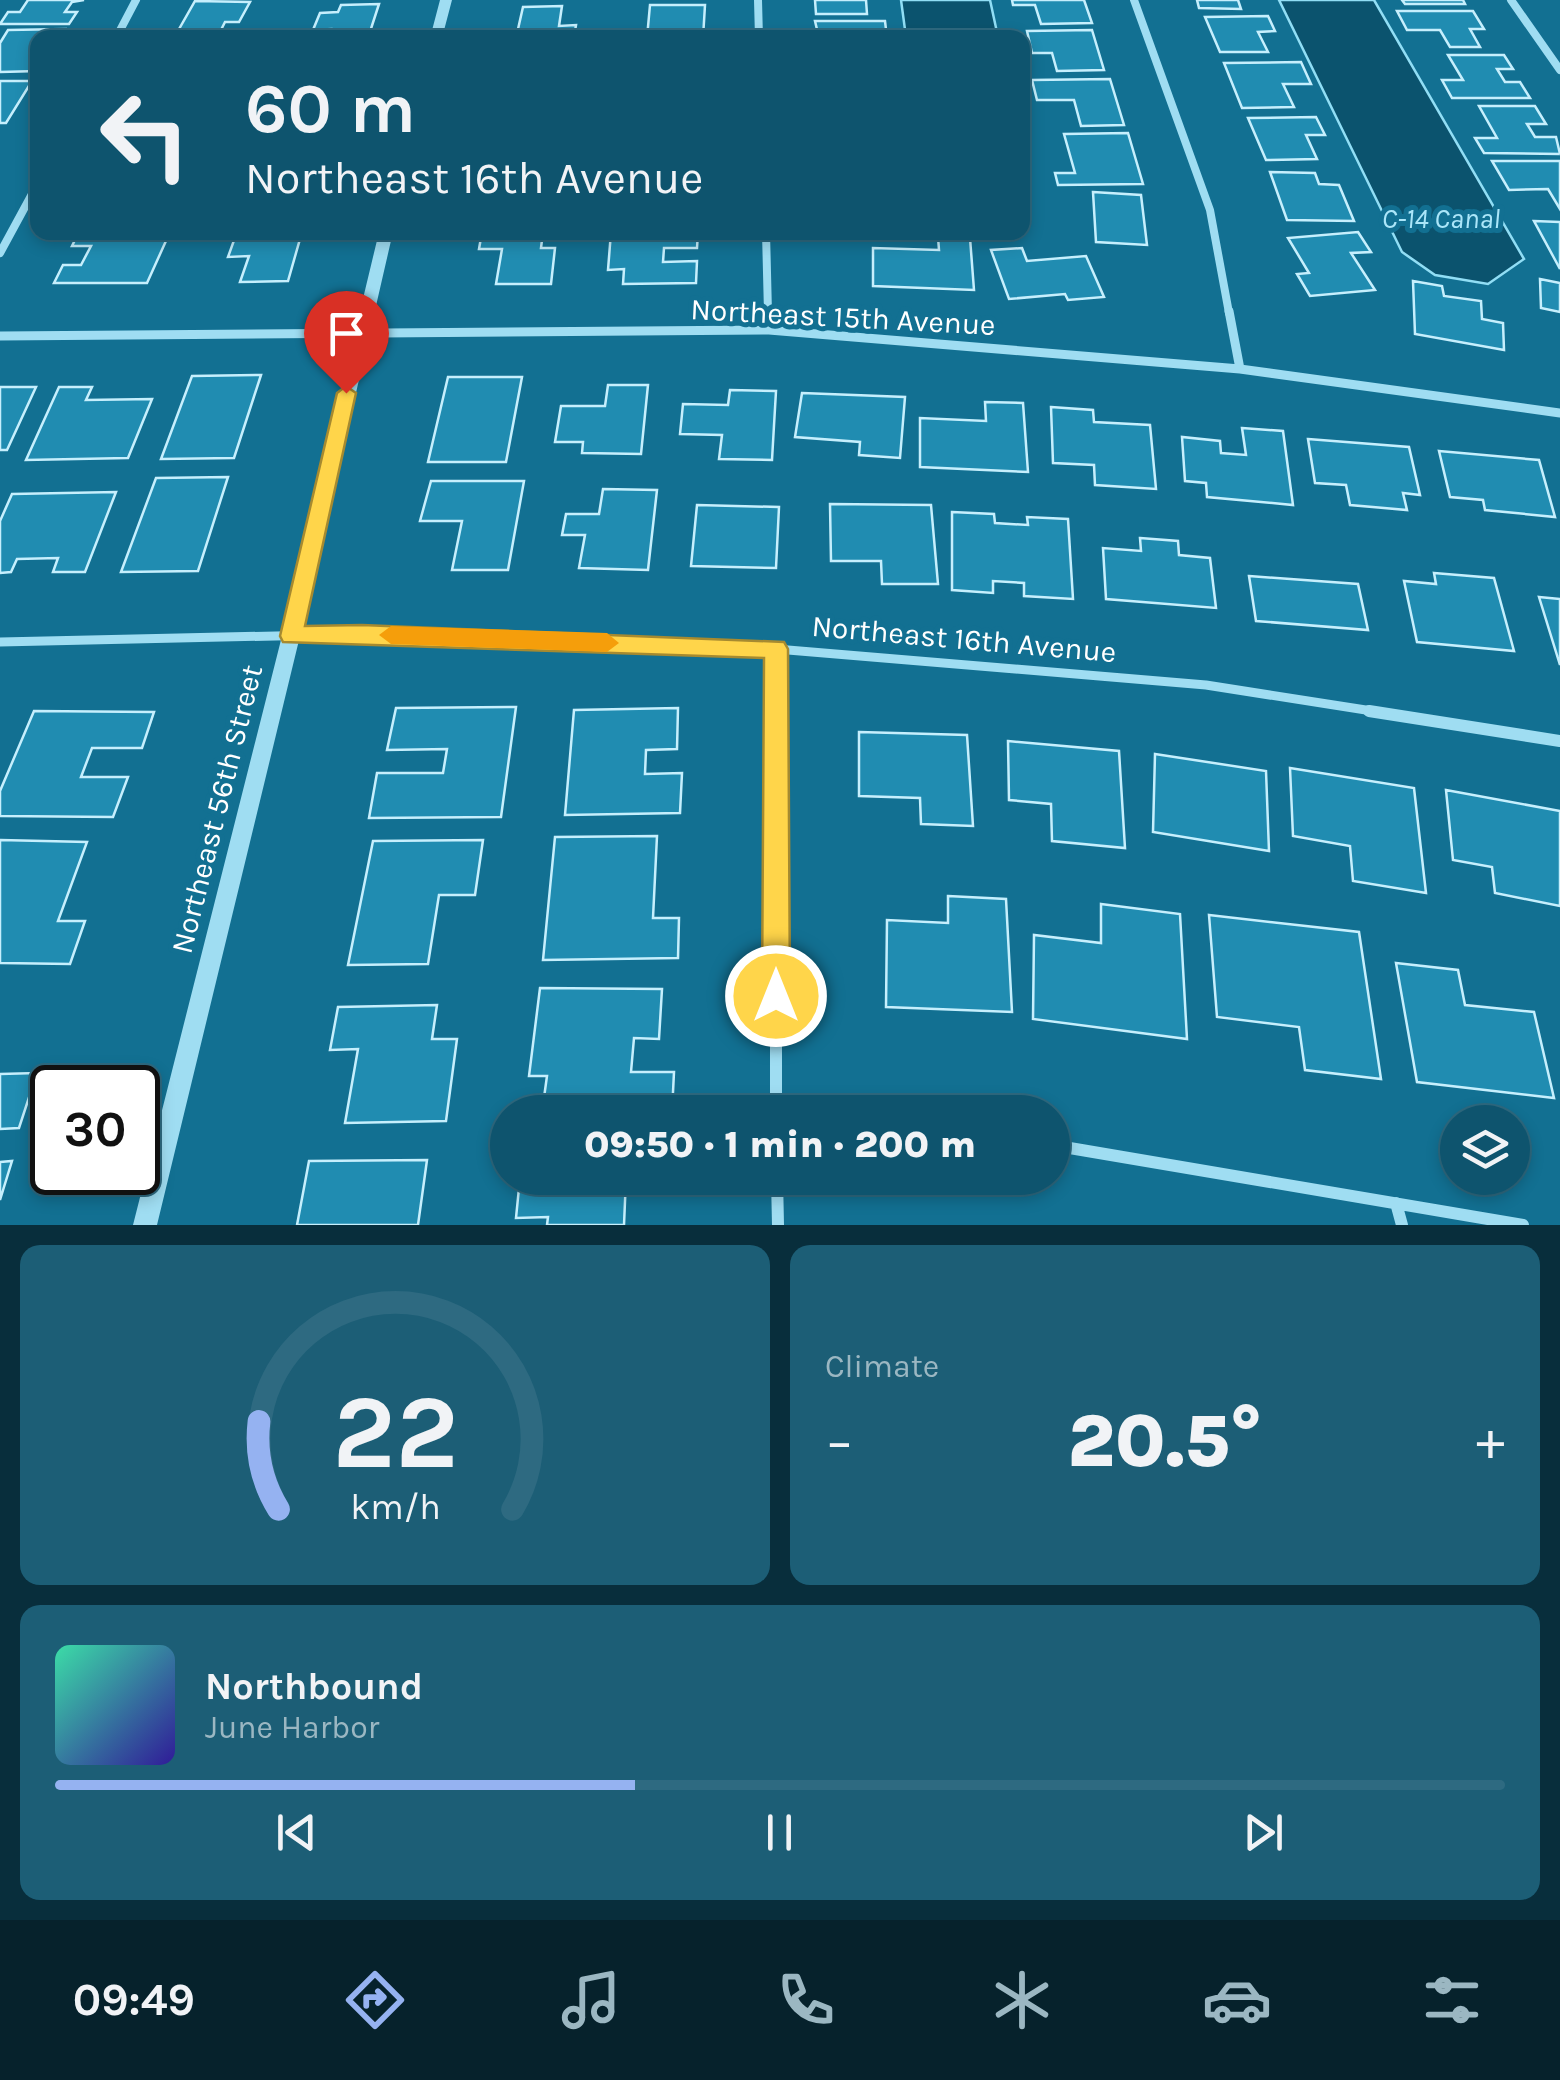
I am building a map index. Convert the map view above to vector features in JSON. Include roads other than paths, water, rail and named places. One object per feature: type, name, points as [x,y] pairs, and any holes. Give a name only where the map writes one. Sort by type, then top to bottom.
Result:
[{"type":"street","points":[[120,30],[136,0]]},
{"type":"street","points":[[438,30],[446,0]]},
{"type":"street","points":[[758,0],[759,30]]},
{"type":"street","points":[[1134,0],[1210,210],[1240,369]]},
{"type":"street","points":[[1511,0],[1560,70]]},
{"type":"street","points":[[0,253],[30,198]]},
{"type":"street","name":"Northeast 56th Street","points":[[145,1225],[292,636],[384,240]]},
{"type":"street","points":[[766,240],[769,330]]},
{"type":"street","name":"Northeast 15th Avenue","points":[[0,336],[769,330],[1240,369],[1560,413]]},
{"type":"street","name":"Northeast 16th Avenue","points":[[0,642],[362,634],[776,649],[1206,685],[1560,741]]},
{"type":"street","points":[[776,649],[776,1095]]},
{"type":"street","points":[[1070,1148],[1523,1225]]},
{"type":"street","points":[[777,1195],[778,1225]]},
{"type":"street","points":[[1396,1202],[1402,1225]]},
{"type":"water","points":[[901,0],[990,0],[996,30],[905,30]]},
{"type":"water","name":"C-14 Canal","points":[[1279,0],[1374,0],[1524,259],[1488,284],[1435,275],[1402,252]]}]
